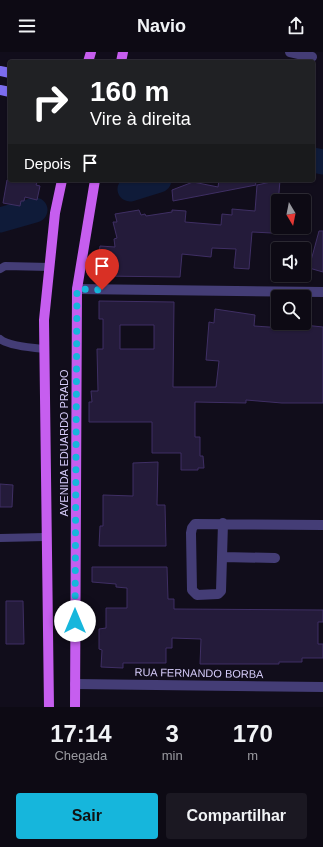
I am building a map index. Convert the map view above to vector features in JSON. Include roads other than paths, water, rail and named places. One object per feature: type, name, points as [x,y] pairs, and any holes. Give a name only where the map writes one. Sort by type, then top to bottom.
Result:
[{"type":"main road","name":"AVENIDA EDUARDO PRADO","points":[[49,707],[44,320],[56,213],[62,182]]},
{"type":"main road","name":"AVENIDA EDUARDO PRADO","points":[[75,707],[77,289],[95,182]]},
{"type":"street","points":[[290,52],[312,57]]},
{"type":"street","points":[[77,289],[323,292]]},
{"type":"street","points":[[223,523],[221,591],[218,594],[194,594],[192,590],[192,528],[195,524],[223,523],[323,525]]},
{"type":"street","points":[[223,557],[275,558]]},
{"type":"street","name":"RUA FERNANDO BORBA","points":[[75,684],[323,687]]},
{"type":"lane","points":[[0,269],[5,266],[50,267]]},
{"type":"lane","points":[[0,339],[4,342],[31,348],[44,349]]},
{"type":"lane","points":[[0,538],[46,537]]},
{"type":"waterway","points":[[315,160],[323,162]]},
{"type":"waterway","points":[[130,189],[153,182]]},
{"type":"waterway","points":[[0,220],[35,210]]}]
